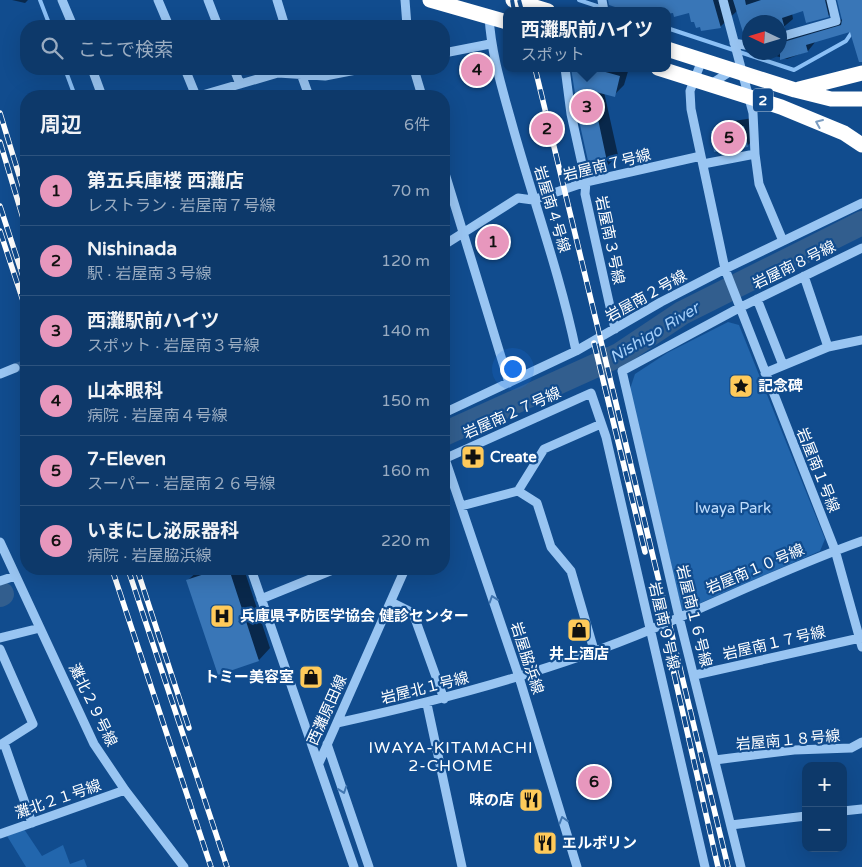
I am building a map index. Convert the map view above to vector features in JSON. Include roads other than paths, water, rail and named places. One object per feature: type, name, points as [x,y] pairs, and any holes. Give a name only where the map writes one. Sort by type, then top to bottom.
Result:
[{"type":"highway","points":[[430,0],[503,21]]},
{"type":"highway","points":[[513,0],[539,6]]},
{"type":"highway","name":"2","points":[[671,50],[738,68],[795,90],[831,99],[862,100]]},
{"type":"highway","name":"2","points":[[671,72],[749,95],[844,133],[862,145]]},
{"type":"highway","name":"2","points":[[795,90],[862,74]]},
{"type":"street","points":[[62,0],[71,20]]},
{"type":"street","points":[[158,0],[166,20]]},
{"type":"street","points":[[208,0],[216,20]]},
{"type":"street","points":[[277,0],[283,20]]},
{"type":"street","points":[[405,0],[407,20]]},
{"type":"street","points":[[724,0],[738,68],[749,95],[753,113],[759,184],[783,241]]},
{"type":"street","points":[[787,35],[836,21],[831,0]]},
{"type":"street","name":"岩屋南４号線","points":[[489,16],[490,44],[533,200],[565,296],[576,351]]},
{"type":"street","points":[[734,43],[742,44]]},
{"type":"street","points":[[450,52],[490,44]]},
{"type":"street","points":[[702,60],[690,91],[702,160],[725,269]]},
{"type":"street","points":[[711,84],[738,68]]},
{"type":"street","name":"岩屋南３号線","points":[[565,72],[570,114],[586,182],[585,194],[615,329]]},
{"type":"street","points":[[94,75],[100,90]]},
{"type":"street","points":[[188,75],[194,90]]},
{"type":"street","points":[[236,75],[240,84]]},
{"type":"street","points":[[218,90],[271,75]]},
{"type":"street","points":[[301,75],[307,90]]},
{"type":"street","points":[[416,75],[420,90]]},
{"type":"street","points":[[844,133],[862,137]]},
{"type":"street","name":"岩屋南７号線","points":[[450,241],[518,198],[533,200],[586,182],[702,160],[755,154]]},
{"type":"street","points":[[450,191],[509,383]]},
{"type":"street","name":"岩屋南２号線","points":[[450,410],[576,351],[661,302],[862,203]]},
{"type":"street","name":"岩屋南８号線","points":[[622,371],[739,308],[862,248]]},
{"type":"street","name":"岩屋南１号線","points":[[725,269],[835,550],[861,642]]},
{"type":"street","points":[[804,276],[828,347]]},
{"type":"street","points":[[757,299],[783,365]]},
{"type":"street","points":[[765,373],[828,347],[862,340]]},
{"type":"street","points":[[0,374],[15,368]]},
{"type":"street","name":"岩屋南１６号線","points":[[622,371],[679,617],[741,867]]},
{"type":"street","name":"岩屋南９号線","points":[[591,393],[601,424],[651,630],[705,867]]},
{"type":"street","name":"岩屋南２７号線","points":[[450,456],[591,393]]},
{"type":"street","points":[[461,506],[518,491],[544,449],[601,424]]},
{"type":"street","name":"岩屋脇浜線","points":[[450,476],[519,676],[577,867]]},
{"type":"street","points":[[518,491],[537,503],[551,546],[571,571],[594,650]]},
{"type":"street","name":"岩屋南１０号線","points":[[519,676],[651,630],[862,540]]},
{"type":"street","name":"灘北２９号線","points":[[0,542],[94,744],[125,790],[184,867]]},
{"type":"street","points":[[253,575],[319,763]]},
{"type":"street","points":[[261,599],[320,575]]},
{"type":"street","name":"西灘原田線","points":[[354,867],[319,763],[402,575]]},
{"type":"street","points":[[0,581],[16,576]]},
{"type":"street","points":[[391,602],[414,613],[444,699]]},
{"type":"street","points":[[0,638],[40,628]]},
{"type":"street","name":"岩屋南１７号線","points":[[694,676],[861,642]]},
{"type":"street","points":[[0,649],[33,724],[2,744],[32,823]]},
{"type":"street","name":"岩屋北１号線","points":[[337,723],[426,704],[519,676]]},
{"type":"street","points":[[426,704],[462,867]]},
{"type":"street","name":"岩屋南１８号線","points":[[715,760],[794,750],[851,748],[862,742]]},
{"type":"street","points":[[327,744],[369,867]]},
{"type":"street","name":"灘北２１号線","points":[[0,834],[125,790]]},
{"type":"street","points":[[847,811],[862,809]]},
{"type":"street","points":[[731,825],[802,816]]},
{"type":"waterway","points":[[40,0],[48,20]]},
{"type":"waterway","points":[[579,0],[600,7]]},
{"type":"waterway","points":[[671,29],[794,70],[846,41],[852,32],[862,30]]},
{"type":"waterway","points":[[67,75],[73,90]]},
{"type":"waterway","name":"Nishigo River","points":[[450,431],[619,355],[682,313],[862,223]]},
{"type":"tunnel","points":[[15,368],[20,366]]},
{"type":"railway","points":[[512,0],[513,7]]},
{"type":"railway","points":[[519,0],[521,7]]},
{"type":"railway","points":[[536,72],[728,867]]},
{"type":"railway","points":[[0,113],[20,178]]},
{"type":"railway","points":[[0,142],[20,208]]},
{"type":"railway","points":[[0,206],[20,268]]},
{"type":"railway","points":[[0,231],[20,292]]},
{"type":"railway","points":[[594,343],[645,552]]},
{"type":"railway","points":[[114,575],[211,867]]},
{"type":"railway","points":[[130,575],[227,867]]},
{"type":"railway","points":[[139,575],[189,728]]},
{"type":"railway","points":[[669,652],[718,867]]},
{"type":"place","name":"山本眼科","points":[[477,70]]},
{"type":"place","name":"西灘駅前ハイツ","points":[[587,107]]},
{"type":"place","name":"Nishinada","points":[[547,129]]},
{"type":"place","name":"7-Eleven","points":[[729,138]]},
{"type":"place","name":"第五兵庫楼 西灘店","points":[[493,242]]},
{"type":"place","name":"記念碑","points":[[741,386]]},
{"type":"place","name":"Create","points":[[473,457]]},
{"type":"place","name":"兵庫県予防医学協会 健診センター","points":[[222,616]]},
{"type":"place","name":"井上酒店","points":[[579,630]]},
{"type":"place","name":"トミー美容室","points":[[311,677]]},
{"type":"place","name":"いまにし泌尿器科","points":[[594,782]]},
{"type":"place","name":"味の店","points":[[531,800]]},
{"type":"place","name":"エルボリン","points":[[545,843]]},
{"type":"district","name":"IWAYA-KITAMACHI 2-CHOME","points":[[451,756]]},
{"type":"park label","name":"Iwaya Park","points":[[733,508]]}]
